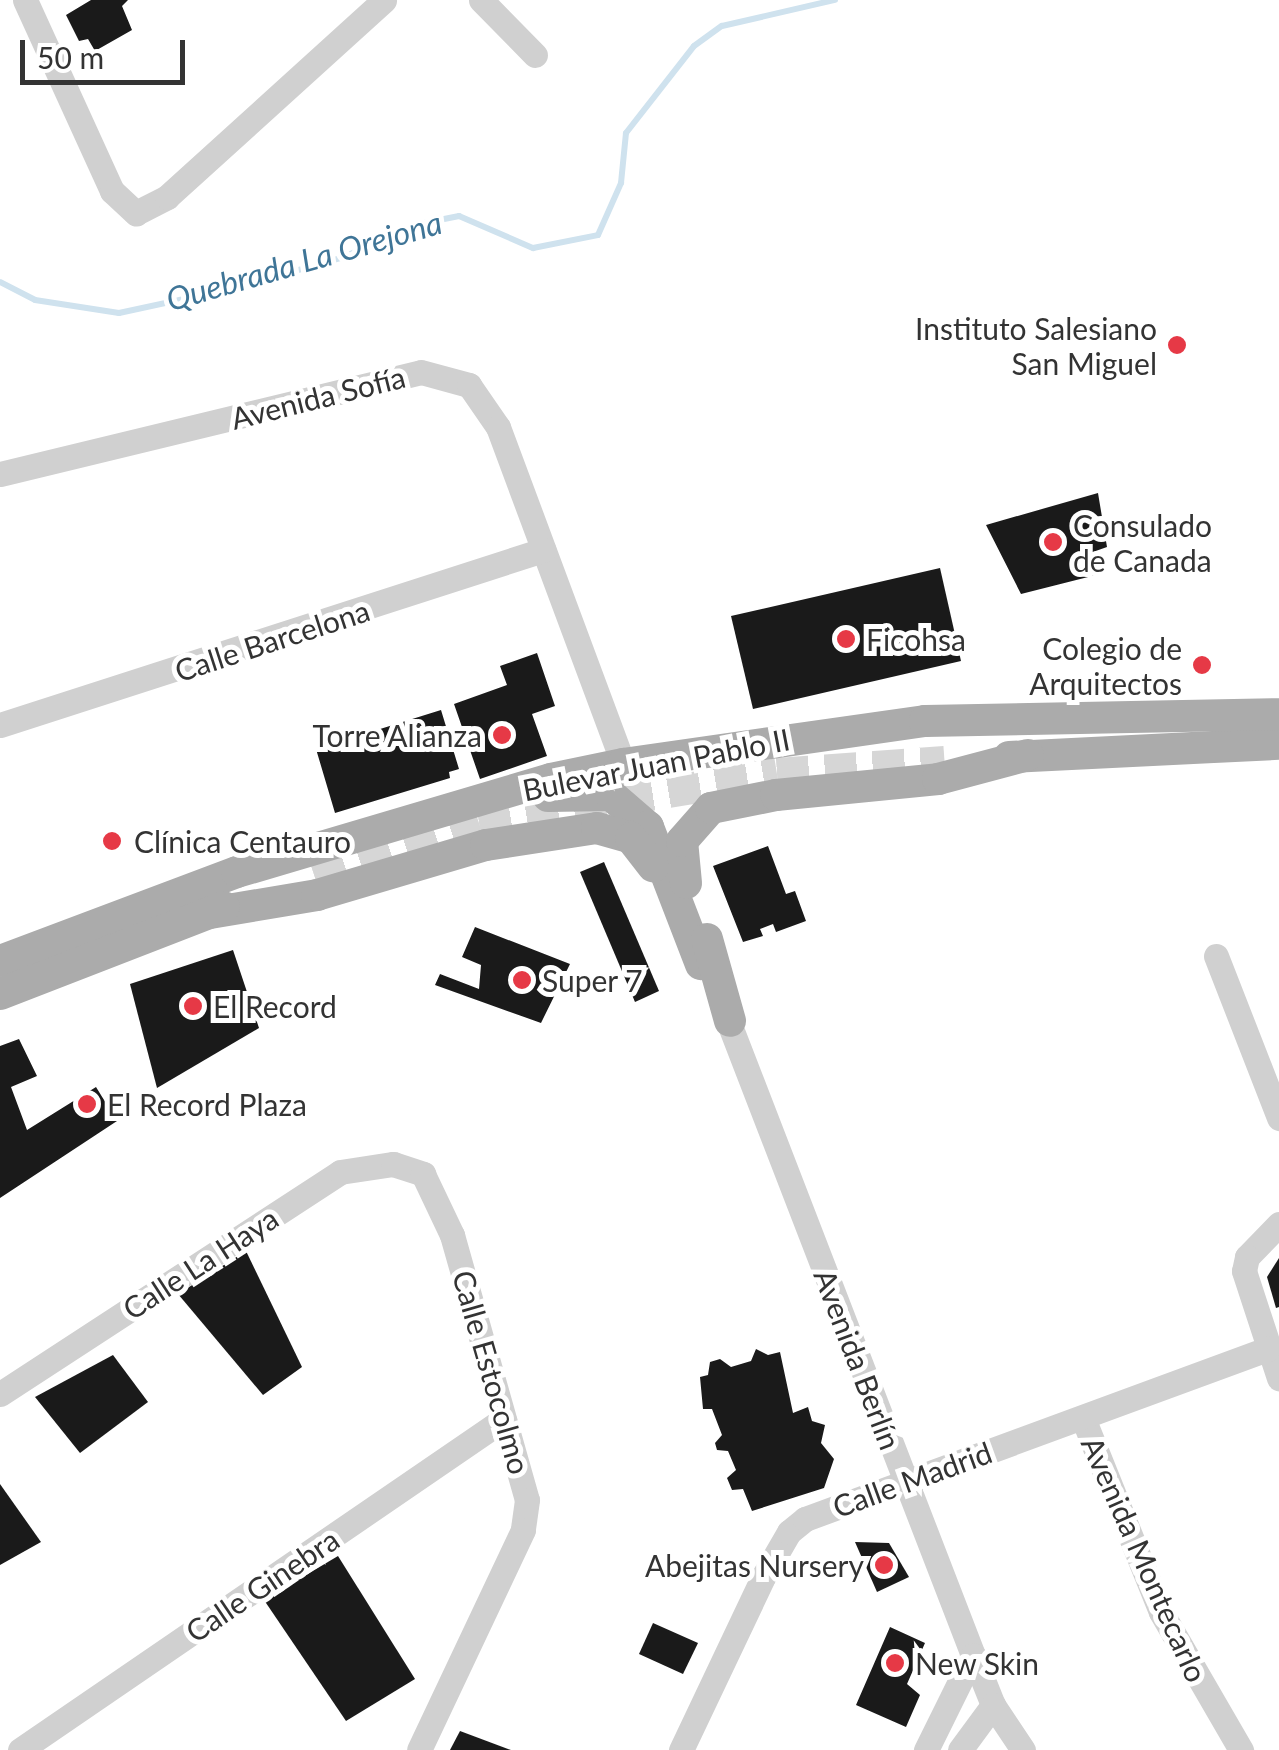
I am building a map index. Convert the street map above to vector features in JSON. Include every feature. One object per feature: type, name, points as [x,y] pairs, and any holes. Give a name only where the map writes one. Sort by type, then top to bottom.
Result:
[{"type":"main road","name":"Bulevar Juan Pablo II","points":[[0,961],[238,872],[623,764],[925,722],[1279,714]]},
{"type":"main road","points":[[945,762],[1279,744]]},
{"type":"main road","points":[[730,1021],[680,857],[694,821],[731,802],[938,780],[1028,756]]},
{"type":"main road","points":[[102,920],[570,792],[611,795],[648,827],[701,964]]},
{"type":"main road","points":[[204,914],[317,895],[468,849],[597,828],[630,838],[647,855],[701,964]]},
{"type":"main road","points":[[0,994],[204,914],[315,878]]},
{"type":"street","points":[[36,4],[112,191],[136,212],[166,198],[384,0]]},
{"type":"street","points":[[481,0],[534,55]]},
{"type":"street","name":"Avenida Sofía","points":[[0,474],[421,372],[469,386],[498,427],[623,764]]},
{"type":"street","name":"Calle Barcelona","points":[[0,726],[544,550]]},
{"type":"street","points":[[1216,956],[1279,1118]]},
{"type":"street","name":"Avenida Berlín","points":[[701,964],[730,1021],[993,1704],[1023,1750]]},
{"type":"street","name":"Calle La Haya","points":[[0,1394],[340,1172],[411,1166]]},
{"type":"street","name":"Calle Estocolmo","points":[[411,1166],[433,1185],[452,1235],[526,1487],[523,1530],[419,1750]]},
{"type":"street","points":[[1279,1224],[1247,1257],[1244,1271],[1279,1378]]},
{"type":"street","name":"Calle Madrid","points":[[681,1750],[789,1532],[805,1519],[1268,1349]]},
{"type":"street","name":"Avenida Montecarlo","points":[[1084,1418],[1161,1612],[1241,1750]]},
{"type":"street","name":"Calle Ginebra","points":[[20,1750],[504,1419]]},
{"type":"street","points":[[926,1750],[973,1655]]},
{"type":"street","points":[[960,1750],[993,1704]]},
{"type":"building","points":[[91,0],[128,0],[122,6],[132,30],[95,51],[88,39],[79,41],[66,15]]},
{"type":"building","points":[[1098,493],[1107,547],[1090,553],[1096,575],[1021,594],[986,525]]},
{"type":"building","name":"Ficohsa","points":[[940,568],[961,661],[753,709],[731,616]]},
{"type":"building","name":"Torre Alianza","points":[[537,653],[555,706],[532,714],[547,756],[480,779],[454,704],[507,685],[500,666]]},
{"type":"building","points":[[441,710],[459,769],[449,772],[450,778],[335,813],[316,749]]},
{"type":"building","points":[[768,846],[786,894],[795,891],[806,921],[776,932],[773,924],[760,929],[763,936],[743,942],[713,866]]},
{"type":"building","points":[[604,862],[659,991],[635,1002],[580,872]]},
{"type":"building","name":"Super 7","points":[[475,927],[570,964],[541,1023],[435,985],[440,974],[479,989],[481,965],[462,957]]},
{"type":"building","name":"El Record","points":[[233,950],[259,1028],[157,1088],[130,984]]},
{"type":"building","name":"El Record Plaza","points":[[19,1039],[37,1076],[11,1087],[27,1130],[96,1087],[117,1121],[0,1198],[0,1046]]},
{"type":"building","points":[[246,1251],[302,1367],[263,1395],[178,1294]]},
{"type":"building","points":[[1279,1258],[1279,1307],[1276,1308],[1267,1277]]},
{"type":"building","points":[[756,1349],[768,1355],[780,1352],[793,1413],[808,1407],[812,1421],[825,1425],[821,1443],[834,1459],[824,1488],[752,1511],[743,1489],[732,1490],[727,1478],[736,1470],[728,1451],[717,1450],[715,1443],[722,1435],[712,1409],[703,1409],[700,1377],[708,1375],[710,1362],[720,1359],[731,1367],[751,1361]]},
{"type":"building","points":[[113,1355],[148,1402],[80,1453],[35,1397]]},
{"type":"building","points":[[0,1484],[41,1542],[0,1565]]},
{"type":"building","name":"Abejitas Nursery","points":[[855,1542],[889,1543],[909,1577],[877,1592]]},
{"type":"building","points":[[338,1556],[415,1679],[346,1721],[264,1600]]},
{"type":"building","points":[[653,1623],[698,1643],[683,1674],[639,1654]]},
{"type":"building","name":"New Skin","points":[[890,1627],[925,1643],[907,1684],[920,1695],[906,1727],[856,1705]]},
{"type":"building","points":[[460,1731],[511,1750],[450,1750]]},
{"type":"waterway","name":"Quebrada La Orejona","points":[[0,282],[35,300],[119,313],[235,288],[344,257],[414,225],[459,216],[533,248],[598,235],[621,183],[626,133],[694,46],[722,26],[835,0]]},
{"type":"tunnel","points":[[315,878],[479,823],[777,774],[945,762]]},
{"type":"place","name":"Instituto Salesiano San Miguel","points":[[1177,345]]},
{"type":"place","name":"Consulado de Canada","points":[[1053,542]]},
{"type":"place","name":"Ficohsa","points":[[846,639]]},
{"type":"place","name":"Colegio de Arquitectos","points":[[1202,665]]},
{"type":"place","name":"Torre Alianza","points":[[502,735]]},
{"type":"place","name":"Clínica Centauro","points":[[112,841]]},
{"type":"place","name":"Super 7","points":[[522,980]]},
{"type":"place","name":"El Record","points":[[193,1006]]},
{"type":"place","name":"El Record Plaza","points":[[87,1104]]},
{"type":"place","name":"Abejitas Nursery","points":[[884,1565]]},
{"type":"place","name":"New Skin","points":[[895,1663]]}]
